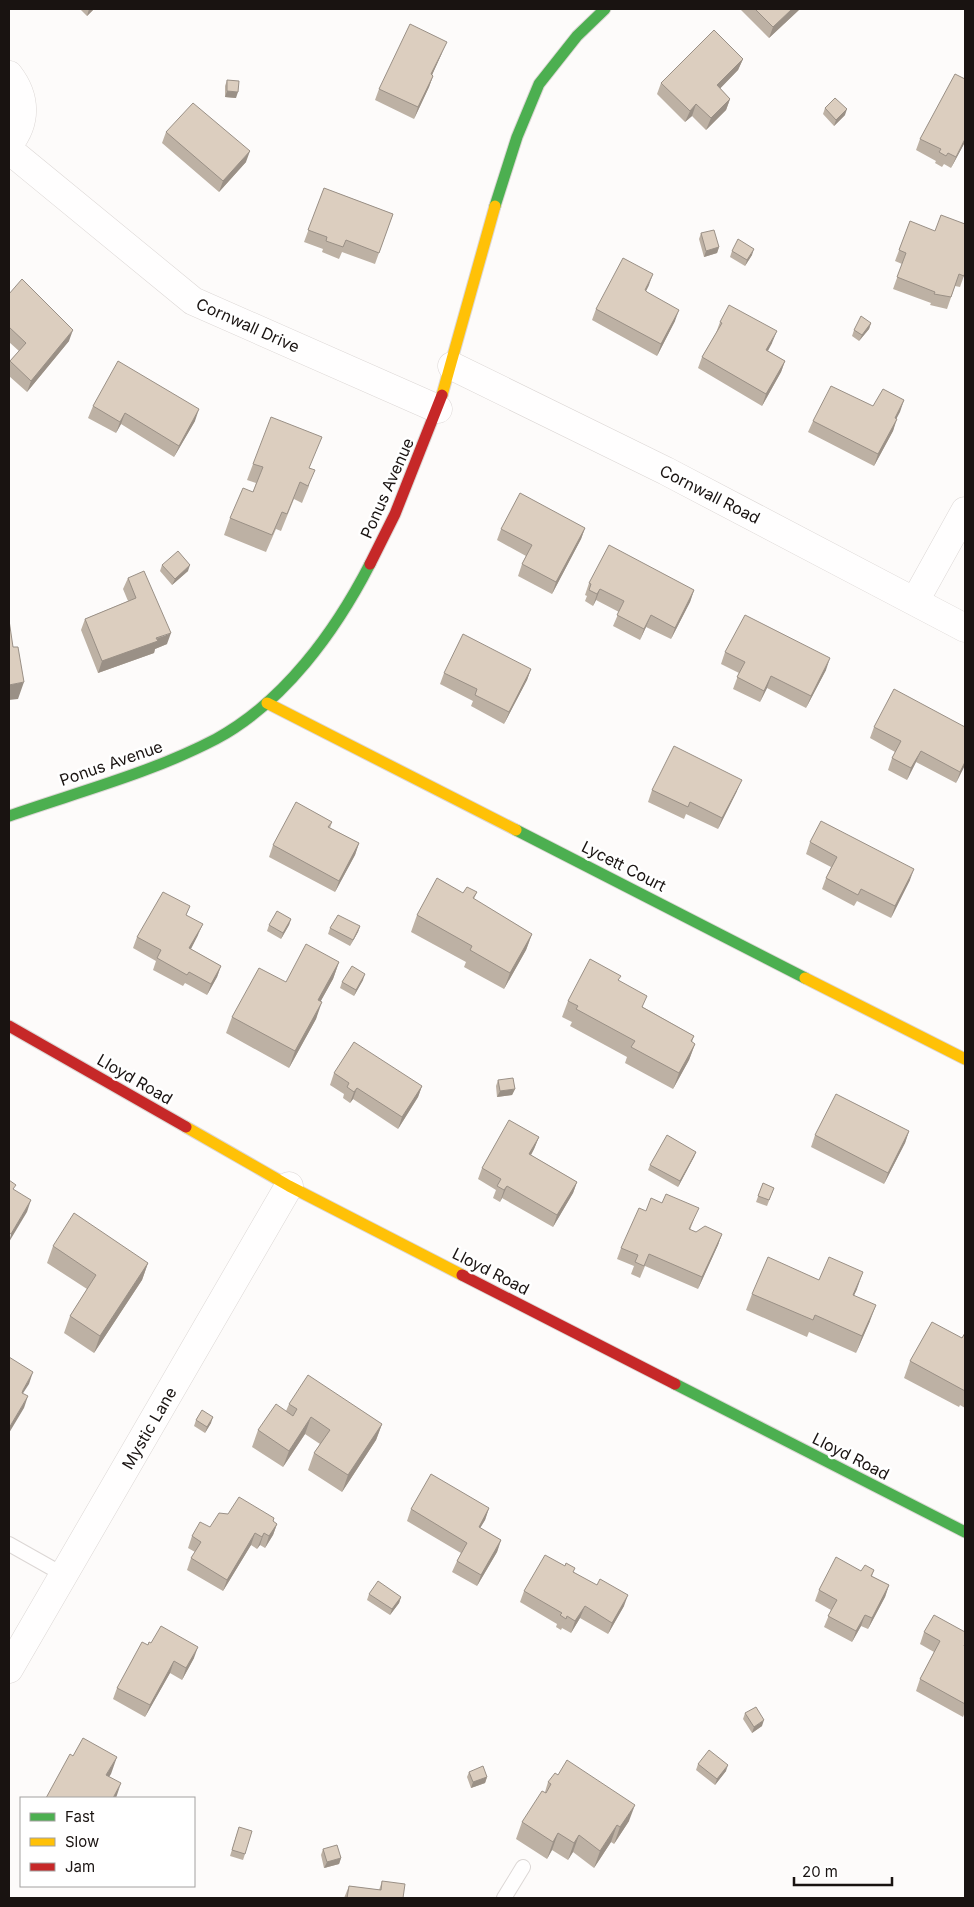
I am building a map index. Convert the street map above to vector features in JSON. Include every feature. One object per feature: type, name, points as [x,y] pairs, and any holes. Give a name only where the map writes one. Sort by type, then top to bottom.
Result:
[{"type":"street","name":"Ponus Avenue","points":[[9,816],[159,766],[217,738],[267,703],[313,655],[360,583],[395,514],[438,409],[452,366],[500,189],[517,137],[539,84],[577,36],[605,9]]},
{"type":"street","points":[[9,75],[18,88],[23,104],[22,120],[16,135],[9,144]]},
{"type":"street","name":"Cornwall Drive","points":[[9,150],[193,301],[438,409]]},
{"type":"street","name":"Cornwall Road","points":[[452,366],[666,471],[965,628]]},
{"type":"street","points":[[915,601],[965,511]]},
{"type":"street","name":"Lycett Court","points":[[267,703],[965,1059]]},
{"type":"street","name":"Lloyd Road","points":[[9,1026],[289,1186],[965,1532]]},
{"type":"street","name":"Mystic Lane","points":[[9,1669],[289,1186]]},
{"type":"lane","points":[[9,1544],[64,1575]]},
{"type":"lane","points":[[504,1898],[523,1866]]},
{"type":"building","points":[[755,9],[792,9],[773,27]]},
{"type":"building","points":[[410,24],[447,42],[431,74],[433,76],[418,107],[379,89]]},
{"type":"building","points":[[714,30],[743,59],[717,85],[730,99],[711,118],[696,104],[690,111],[661,83]]},
{"type":"building","points":[[955,74],[965,79],[965,139],[956,157],[948,153],[946,156],[939,152],[941,149],[920,139]]},
{"type":"building","points":[[227,80],[239,81],[238,92],[227,91]]},
{"type":"building","points":[[835,98],[847,109],[836,120],[825,108]]},
{"type":"building","points":[[193,103],[250,151],[223,181],[166,132]]},
{"type":"building","points":[[324,188],[393,214],[379,253],[346,240],[343,247],[326,241],[327,237],[308,230]]},
{"type":"building","points":[[941,215],[965,224],[965,272],[964,276],[959,274],[951,297],[934,294],[935,292],[897,277],[906,253],[899,250],[910,221],[935,231]]},
{"type":"building","points":[[714,230],[719,247],[706,251],[701,233]]},
{"type":"building","points":[[738,239],[754,249],[747,260],[732,251]]},
{"type":"building","points":[[623,258],[653,274],[645,290],[679,310],[661,344],[596,309]]},
{"type":"building","points":[[22,279],[73,330],[31,381],[10,361],[26,343],[9,327],[9,294]]},
{"type":"building","points":[[729,305],[777,331],[766,350],[785,361],[766,394],[702,357],[722,323],[720,322]]},
{"type":"building","points":[[861,316],[871,323],[862,335],[854,330]]},
{"type":"building","points":[[118,361],[199,409],[179,446],[125,413],[120,422],[93,406]]},
{"type":"building","points":[[831,386],[873,406],[883,389],[904,400],[895,418],[897,419],[878,454],[813,421]]},
{"type":"building","points":[[271,417],[322,437],[309,468],[315,470],[308,486],[300,482],[287,514],[282,512],[272,535],[230,518],[243,488],[253,492],[263,467],[253,464]]},
{"type":"building","points":[[520,493],[585,528],[556,582],[522,564],[532,545],[501,529]]},
{"type":"building","points":[[609,545],[694,590],[675,628],[651,615],[644,629],[617,615],[624,601],[600,589],[597,594],[589,590],[591,584],[589,583]]},
{"type":"building","points":[[178,551],[190,565],[175,579],[162,565]]},
{"type":"building","points":[[144,571],[171,633],[156,638],[158,641],[102,661],[85,619],[136,598],[128,578]]},
{"type":"building","points":[[745,615],[830,658],[811,696],[771,676],[764,691],[737,677],[745,662],[725,652]]},
{"type":"building","points":[[9,620],[13,647],[18,647],[24,682],[9,685]]},
{"type":"building","points":[[463,634],[531,669],[509,712],[475,695],[477,689],[444,673]]},
{"type":"building","points":[[894,689],[965,727],[965,762],[960,772],[921,751],[911,768],[892,758],[901,741],[874,727]]},
{"type":"building","points":[[674,746],[742,780],[722,818],[690,802],[688,807],[652,790]]},
{"type":"building","points":[[296,802],[332,822],[328,827],[359,843],[339,881],[273,845]]},
{"type":"building","points":[[821,821],[914,869],[895,906],[861,889],[858,895],[826,878],[837,857],[810,842]]},
{"type":"building","points":[[437,878],[463,893],[467,887],[477,892],[473,898],[532,934],[510,973],[470,950],[472,946],[417,915]]},
{"type":"building","points":[[163,892],[190,906],[186,915],[203,924],[189,948],[221,966],[211,984],[189,972],[187,975],[157,958],[161,950],[137,937]]},
{"type":"building","points":[[277,911],[291,919],[283,933],[269,925]]},
{"type":"building","points":[[338,915],[360,926],[353,940],[330,928]]},
{"type":"building","points":[[306,944],[339,962],[318,1000],[322,1002],[295,1051],[232,1017],[259,968],[286,982]]},
{"type":"building","points":[[590,959],[621,976],[618,980],[647,996],[642,1007],[694,1036],[691,1041],[695,1044],[679,1073],[631,1047],[635,1041],[576,1009],[578,1006],[568,1001]]},
{"type":"building","points":[[352,966],[365,974],[356,990],[342,982]]},
{"type":"building","points":[[354,1042],[422,1086],[402,1117],[357,1088],[354,1092],[347,1087],[349,1083],[334,1073]]},
{"type":"building","points":[[513,1078],[515,1089],[500,1091],[498,1080]]},
{"type":"building","points":[[836,1094],[909,1131],[888,1173],[815,1135]]},
{"type":"building","points":[[509,1120],[539,1137],[529,1154],[577,1182],[557,1215],[507,1186],[504,1190],[497,1186],[501,1179],[482,1168]]},
{"type":"building","points":[[667,1135],[696,1152],[680,1181],[650,1165]]},
{"type":"building","points":[[9,1180],[16,1185],[13,1189],[31,1200],[11,1234],[9,1233]]},
{"type":"building","points":[[763,1183],[774,1188],[769,1200],[758,1196]]},
{"type":"building","points":[[666,1194],[699,1208],[689,1229],[696,1232],[705,1226],[722,1234],[702,1277],[649,1254],[644,1266],[635,1262],[638,1255],[621,1248],[639,1208],[646,1211],[651,1198],[662,1203]]},
{"type":"building","points":[[74,1213],[148,1263],[100,1336],[70,1316],[96,1275],[53,1246]]},
{"type":"building","points":[[768,1257],[819,1280],[829,1257],[863,1272],[853,1295],[876,1305],[862,1336],[815,1315],[813,1320],[752,1294]]},
{"type":"building","points":[[932,1322],[962,1338],[965,1333],[965,1391],[910,1361]]},
{"type":"building","points":[[9,1357],[33,1372],[22,1393],[28,1396],[9,1428]]},
{"type":"building","points":[[308,1375],[382,1424],[348,1475],[314,1453],[330,1430],[311,1417],[289,1451],[258,1430],[276,1404],[293,1416],[297,1409],[289,1404]]},
{"type":"building","points":[[202,1410],[213,1417],[207,1427],[196,1420]]},
{"type":"building","points":[[431,1474],[489,1508],[479,1527],[501,1540],[481,1575],[457,1561],[467,1543],[411,1509]]},
{"type":"building","points":[[239,1497],[274,1518],[273,1521],[277,1524],[269,1536],[264,1533],[262,1537],[255,1533],[227,1580],[191,1558],[201,1542],[192,1536],[200,1522],[210,1527],[219,1513],[228,1514]]},
{"type":"building","points":[[545,1555],[565,1566],[566,1563],[575,1568],[573,1572],[597,1585],[600,1579],[628,1595],[612,1623],[585,1606],[575,1621],[567,1616],[566,1619],[560,1615],[562,1613],[524,1591]]},
{"type":"building","points":[[836,1557],[861,1571],[865,1565],[874,1570],[871,1576],[889,1585],[872,1618],[865,1615],[856,1631],[828,1616],[837,1600],[819,1590]]},
{"type":"building","points":[[378,1581],[401,1597],[392,1609],[369,1594]]},
{"type":"building","points":[[934,1615],[965,1632],[965,1704],[920,1679],[940,1641],[924,1632]]},
{"type":"building","points":[[161,1626],[198,1647],[186,1668],[174,1661],[150,1705],[117,1688],[142,1642],[148,1645],[149,1642],[151,1643]]},
{"type":"building","points":[[756,1707],[764,1720],[754,1727],[745,1713]]},
{"type":"building","points":[[83,1738],[117,1757],[106,1775],[121,1783],[114,1797],[47,1797],[70,1754],[73,1756]]},
{"type":"building","points":[[709,1750],[728,1765],[717,1779],[698,1764]]},
{"type":"building","points":[[567,1760],[635,1805],[620,1827],[617,1825],[600,1851],[579,1835],[574,1843],[558,1833],[553,1842],[522,1822],[542,1791],[546,1793],[551,1784],[548,1782],[555,1773],[558,1775]]},
{"type":"building","points":[[483,1766],[487,1777],[473,1782],[469,1772]]},
{"type":"building","points":[[239,1827],[252,1831],[245,1854],[232,1850]]},
{"type":"building","points":[[337,1845],[341,1858],[327,1862],[323,1849]]},
{"type":"building","points":[[382,1881],[405,1884],[403,1898],[347,1898],[349,1886],[381,1890]]},
{"type":"traffic: fast","points":[[495,206],[517,137],[539,84],[577,36],[605,9]]},
{"type":"traffic: fast","points":[[9,816],[166,762],[216,739],[241,724],[264,706],[305,663],[341,615],[370,564]]},
{"type":"traffic: fast","points":[[516,830],[805,978]]},
{"type":"traffic: fast","points":[[675,1384],[965,1532]]},
{"type":"traffic: slow","points":[[442,395],[495,206]]},
{"type":"traffic: slow","points":[[267,703],[516,830]]},
{"type":"traffic: slow","points":[[805,978],[965,1059]]},
{"type":"traffic: slow","points":[[186,1127],[289,1186],[462,1275]]},
{"type":"traffic: jam","points":[[370,564],[395,514],[442,395]]},
{"type":"traffic: jam","points":[[9,1026],[186,1127]]},
{"type":"traffic: jam","points":[[462,1275],[675,1384]]}]
